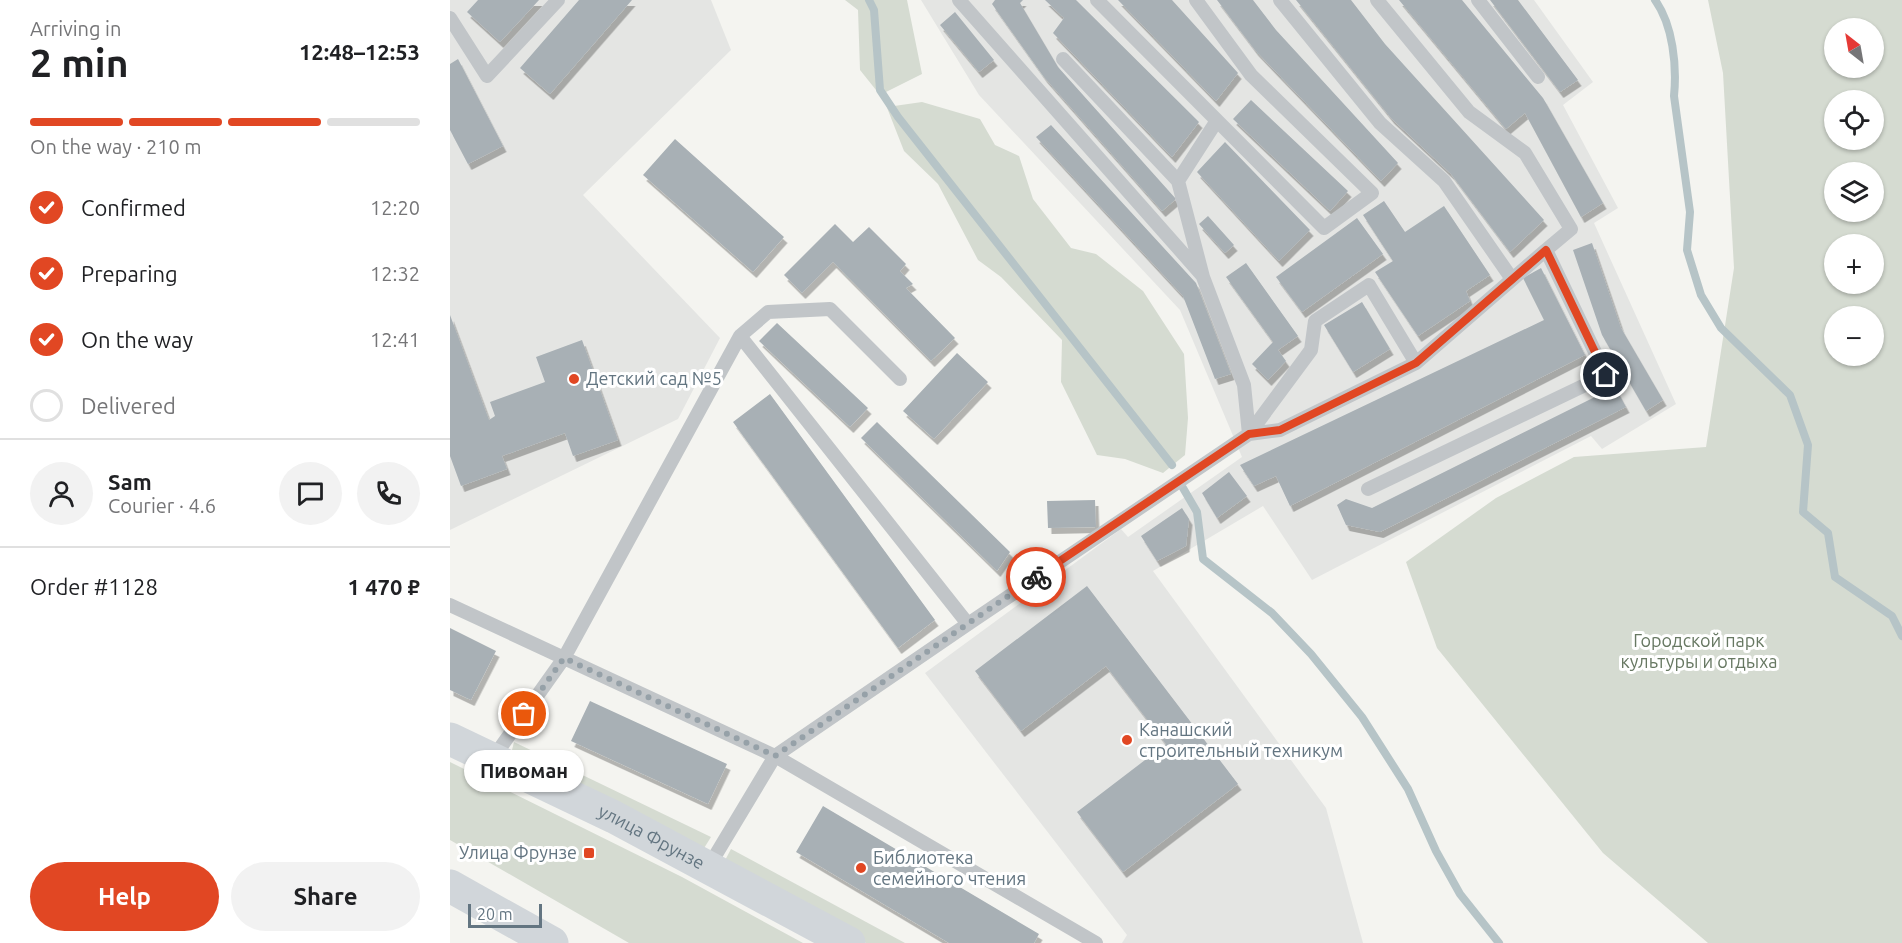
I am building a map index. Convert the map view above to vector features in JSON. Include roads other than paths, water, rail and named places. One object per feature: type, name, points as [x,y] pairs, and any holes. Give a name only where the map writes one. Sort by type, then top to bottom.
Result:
[{"type":"main road","name":"улица Фрунзе","points":[[450,739],[493,758],[709,866],[849,943]]},
{"type":"main road","points":[[450,886],[552,943]]},
{"type":"lane","points":[[450,18],[487,76],[558,0]]},
{"type":"lane","points":[[1097,0],[1324,228],[1371,193],[1251,75],[1196,0]]},
{"type":"lane","points":[[1280,0],[1380,123],[1444,181],[1512,279]]},
{"type":"lane","points":[[1249,434],[1280,430],[1416,363],[1571,229],[1524,153],[1469,112],[1377,0]]},
{"type":"lane","points":[[1478,0],[1538,77]]},
{"type":"lane","points":[[966,3],[1203,277]]},
{"type":"lane","points":[[1063,59],[1178,182],[1203,277],[1244,385],[1249,434]]},
{"type":"lane","points":[[1178,182],[1216,122]]},
{"type":"lane","points":[[1368,489],[1606,375],[1546,250]]},
{"type":"lane","points":[[709,866],[775,756],[1249,434],[1311,350],[1315,321],[1369,285],[1416,363]]},
{"type":"lane","points":[[493,758],[564,658],[740,336],[768,312],[830,309],[900,379]]},
{"type":"lane","points":[[740,336],[968,624]]},
{"type":"lane","points":[[450,605],[775,756],[1096,943]]},
{"type":"waterway","points":[[869,0],[874,10],[880,90],[898,117],[1172,465]]},
{"type":"waterway","points":[[1655,0],[1670,33],[1675,72],[1674,96],[1690,212],[1687,250],[1701,295],[1721,328],[1790,395],[1808,445],[1803,512],[1828,533],[1835,577],[1892,616],[1902,636]]},
{"type":"waterway","points":[[1183,488],[1197,512],[1203,559],[1272,613],[1311,654],[1362,717],[1408,789],[1436,851],[1460,894],[1499,943]]},
{"type":"place","name":"Детский сад №5","points":[[574,379]]},
{"type":"place","name":"Пивоман","points":[[524,714]]},
{"type":"place","name":"Канашский строительный техникум","points":[[1127,740]]},
{"type":"place","name":"Улица Фрунзе","points":[[589,853]]},
{"type":"place","name":"Библиотека семейного чтения","points":[[861,868]]},
{"type":"park label","name":"Городской парк культуры и отдыха","points":[[1699,651]]}]
